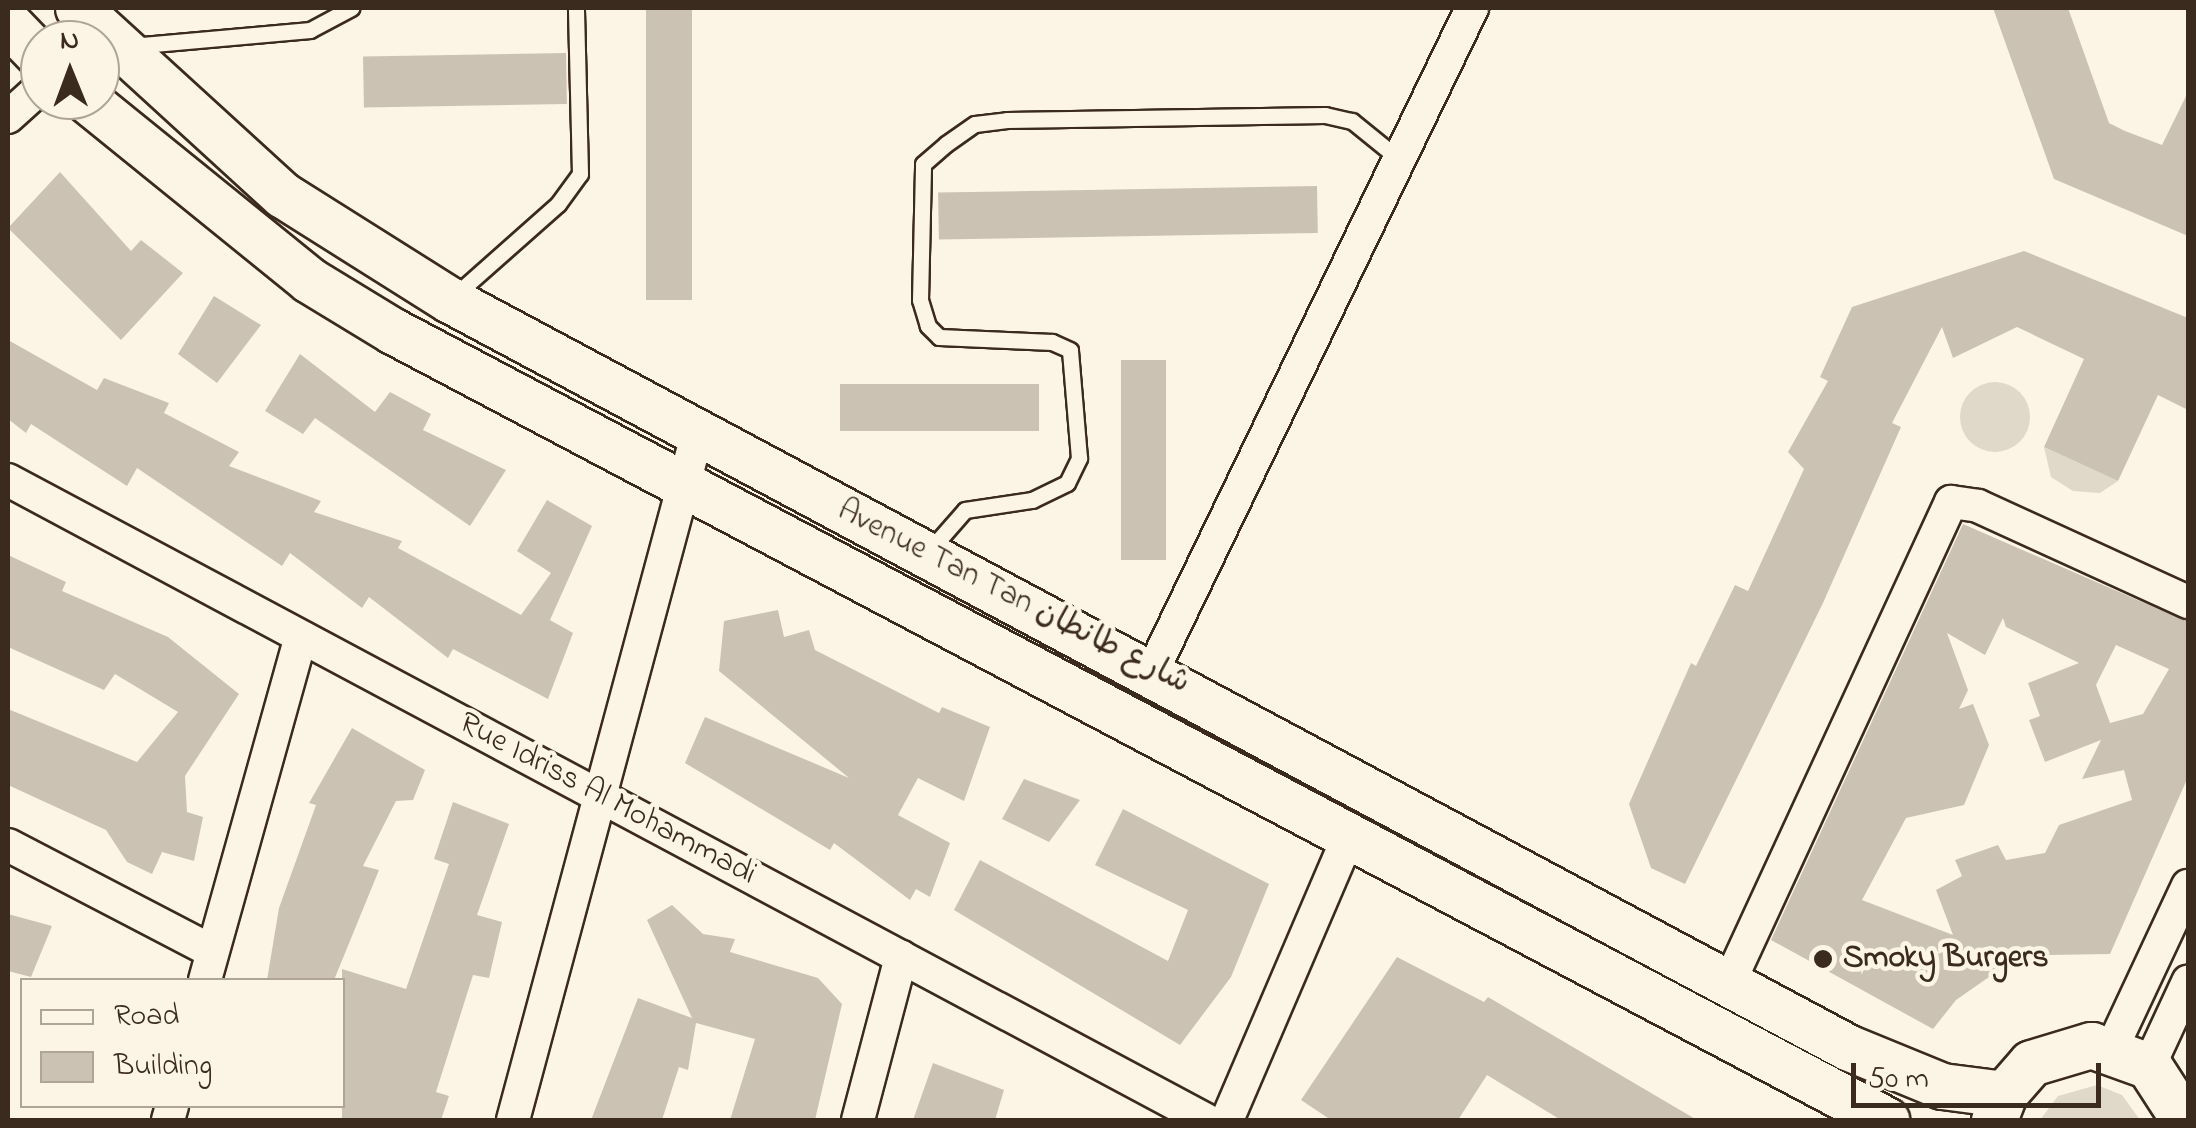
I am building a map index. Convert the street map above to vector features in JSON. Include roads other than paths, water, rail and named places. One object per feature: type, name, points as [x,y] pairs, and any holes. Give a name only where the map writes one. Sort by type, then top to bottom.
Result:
[{"type":"main road","name":"Avenue Tan Tan شارع طانطان","points":[[120,50],[282,194],[450,300],[697,435],[1153,670],[1729,983],[1897,1070],[1999,1107]]},
{"type":"main road","name":"Avenue Tan Tan شارع طانطان","points":[[112,120],[309,280],[503,392],[687,485],[1866,1115]]},
{"type":"main road","points":[[1999,1107],[2050,1053],[2131,1057],[2186,1119]]},
{"type":"street","points":[[1153,670],[1472,8]]},
{"type":"street","points":[[512,1120],[603,798],[697,435]]},
{"type":"street","name":"Rue Idriss Al Mohammadi","points":[[8,480],[1206,1120]]},
{"type":"street","points":[[1729,983],[1951,502],[1978,506],[2188,602]]},
{"type":"street","points":[[8,844],[208,966],[302,637]]},
{"type":"street","points":[[1227,1120],[1348,838]]},
{"type":"street","points":[[2131,1057],[2188,886]]},
{"type":"street","points":[[858,1120],[900,957]]},
{"type":"street","points":[[2131,1057],[2188,982]]},
{"type":"lane","points":[[120,47],[310,30],[351,8]]},
{"type":"lane","points":[[450,300],[558,204],[580,174],[576,8]]},
{"type":"lane","points":[[927,553],[966,510],[1032,500],[1067,483],[1079,458],[1070,350],[1052,342],[939,337],[928,326],[920,300],[923,164],[946,144],[974,124],[1007,120],[1325,115],[1352,121],[1400,160]]},
{"type":"place","name":"Smoky Burgers","points":[[1823,959]]}]
